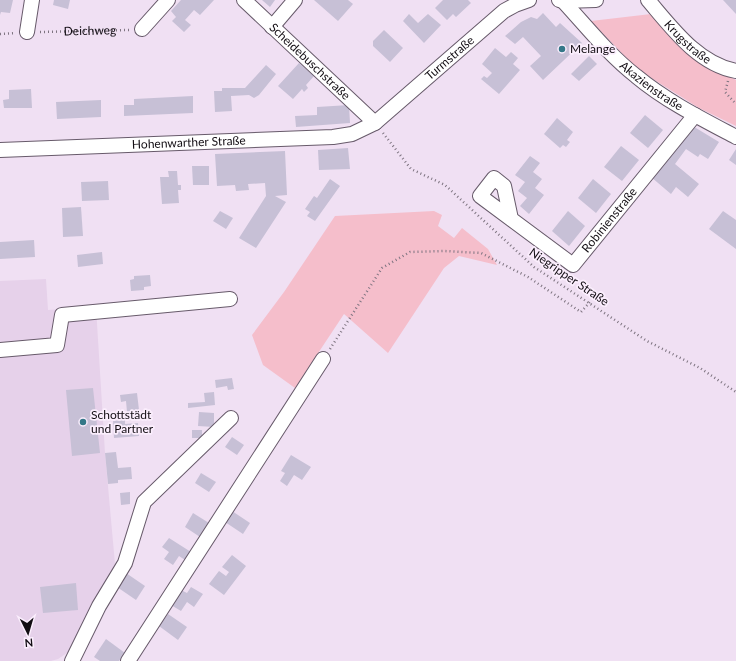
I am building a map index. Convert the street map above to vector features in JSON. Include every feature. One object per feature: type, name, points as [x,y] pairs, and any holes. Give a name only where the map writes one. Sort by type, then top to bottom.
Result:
[{"type":"street","points":[[27,32],[32,0]]},
{"type":"street","points":[[142,29],[168,0]]},
{"type":"street","name":"Scheidebuschstraße","points":[[244,0],[375,123]]},
{"type":"street","points":[[272,27],[295,0]]},
{"type":"street","name":"Turmstraße","points":[[375,123],[504,11],[514,5],[529,0]]},
{"type":"street","points":[[561,1],[596,0]]},
{"type":"street","name":"Krugstraße","points":[[648,0],[686,44],[711,60],[734,71]]},
{"type":"street","name":"Akazienstraße","points":[[561,1],[631,72],[646,84],[695,115],[736,137]]},
{"type":"street","name":"Robinienstraße","points":[[511,219],[573,265],[695,115]]},
{"type":"street","name":"Hohenwarther Straße","points":[[0,150],[333,137],[352,134],[375,123]]},
{"type":"street","points":[[0,350],[57,345],[62,315],[230,299]]},
{"type":"street","points":[[128,661],[323,359]]},
{"type":"street","points":[[72,661],[99,606],[125,563],[144,502],[231,418]]},
{"type":"path","name":"Deichweg","points":[[0,34],[142,29]]},
{"type":"path","points":[[734,71],[725,92],[736,104]]},
{"type":"path","name":"Niegripper Straße","points":[[375,123],[411,169],[444,185],[534,267],[648,341],[700,368],[736,392]]},
{"type":"path","points":[[323,359],[382,268],[410,252],[444,251],[481,253],[528,277],[581,312],[590,302]]},
{"type":"shaded area","points":[[651,14],[674,40],[696,59],[736,80],[736,126],[699,108],[637,69],[591,21]]},
{"type":"shaded area","points":[[434,211],[442,215],[438,226],[454,238],[462,228],[488,249],[497,265],[459,256],[444,268],[388,353],[344,314],[295,388],[263,365],[252,335],[284,292],[335,216]]},
{"type":"shaded area","points":[[46,279],[48,310],[96,307],[105,453],[115,564],[73,649],[58,659],[51,661],[0,661],[0,281]]},
{"type":"building","points":[[0,0],[13,0],[10,13],[1,12],[0,15]]},
{"type":"building","points":[[54,0],[70,0],[68,9],[53,5]]},
{"type":"building","points":[[181,0],[214,0],[200,15],[194,10],[185,20],[191,25],[184,32],[172,21],[176,17],[171,11]]},
{"type":"building","points":[[262,0],[275,0],[270,7]]},
{"type":"building","points":[[314,0],[348,0],[353,4],[338,21]]},
{"type":"building","points":[[443,0],[468,0],[471,3],[456,17],[453,14],[447,20],[435,8]]},
{"type":"building","points":[[723,0],[736,0],[736,14]]},
{"type":"building","points":[[543,13],[556,27],[560,23],[582,43],[543,80],[530,66],[541,56],[523,37],[515,44],[505,36],[521,22],[531,17],[537,19]]},
{"type":"building","points":[[409,14],[418,23],[428,14],[441,25],[424,43],[403,21]]},
{"type":"building","points":[[384,30],[403,48],[390,62],[373,46],[373,41]]},
{"type":"building","points":[[495,48],[506,57],[511,52],[518,58],[513,64],[520,70],[499,94],[481,79],[484,76],[487,78],[492,73],[482,64]]},
{"type":"building","points":[[589,56],[597,64],[579,81],[571,74]]},
{"type":"building","points":[[299,63],[314,76],[306,85],[308,88],[304,92],[302,89],[293,99],[278,86]]},
{"type":"building","points":[[266,65],[276,74],[259,95],[254,98],[249,95],[231,96],[232,111],[215,112],[214,91],[222,91],[222,88],[245,88]]},
{"type":"building","points":[[31,89],[32,108],[4,108],[3,100],[9,99],[9,90]]},
{"type":"building","points":[[193,96],[193,113],[124,116],[124,105],[134,105],[134,99]]},
{"type":"building","points":[[101,100],[101,117],[57,119],[56,102]]},
{"type":"building","points":[[349,105],[350,123],[296,127],[295,116],[317,115],[317,107]]},
{"type":"building","points":[[645,115],[663,130],[648,148],[630,133]]},
{"type":"building","points":[[557,118],[573,132],[567,140],[570,142],[566,147],[563,145],[560,148],[544,134]]},
{"type":"building","points":[[691,125],[719,142],[708,159],[700,154],[698,157],[686,149],[675,164],[699,184],[688,197],[676,187],[671,194],[651,177]]},
{"type":"building","points":[[621,146],[639,160],[622,181],[604,167]]},
{"type":"building","points":[[348,148],[350,169],[319,170],[318,150]]},
{"type":"building","points":[[736,149],[736,165],[729,160]]},
{"type":"building","points":[[285,151],[287,195],[275,196],[286,202],[256,248],[239,238],[266,196],[265,183],[248,184],[249,190],[236,191],[235,185],[217,186],[215,154]]},
{"type":"building","points":[[530,156],[540,163],[533,172],[542,179],[535,188],[544,195],[529,214],[520,206],[527,198],[518,191],[525,182],[515,175]]},
{"type":"building","points":[[192,166],[209,166],[209,185],[193,185]]},
{"type":"building","points":[[168,171],[177,171],[178,185],[181,185],[181,190],[178,190],[179,203],[162,204],[160,177],[169,177]]},
{"type":"building","points":[[330,179],[340,186],[315,221],[307,216],[310,212],[305,209],[314,196],[317,198]]},
{"type":"building","points":[[593,179],[611,194],[596,213],[578,198]]},
{"type":"building","points":[[108,181],[109,200],[82,201],[81,182]]},
{"type":"building","points":[[81,207],[83,236],[63,237],[62,208]]},
{"type":"building","points":[[220,211],[233,218],[226,229],[213,221]]},
{"type":"building","points":[[568,211],[585,226],[569,246],[552,231]]},
{"type":"building","points":[[723,211],[736,220],[736,249],[709,229]]},
{"type":"building","points":[[34,240],[35,257],[0,259],[0,242]]},
{"type":"building","points":[[102,252],[103,264],[78,267],[77,255]]},
{"type":"building","points":[[150,275],[151,286],[144,287],[144,290],[131,291],[130,280],[134,279],[134,276]]},
{"type":"building","points":[[232,378],[234,389],[228,390],[227,386],[216,388],[215,380]]},
{"type":"building","name":"Schottstädt und Partner","points":[[93,388],[100,453],[72,456],[66,390]]},
{"type":"building","points":[[214,392],[215,405],[188,408],[188,403],[205,402],[204,393]]},
{"type":"building","points":[[137,393],[139,410],[127,412],[126,401],[121,402],[120,395]]},
{"type":"building","points":[[199,412],[214,413],[214,427],[198,426]]},
{"type":"building","points":[[125,420],[125,424],[138,423],[139,436],[114,438],[113,421]]},
{"type":"building","points":[[192,430],[202,430],[202,438],[192,438]]},
{"type":"building","points":[[232,437],[244,445],[237,455],[225,447]]},
{"type":"building","points":[[116,452],[118,468],[131,467],[132,479],[118,480],[118,483],[108,484],[105,453]]},
{"type":"building","points":[[291,455],[311,467],[302,480],[294,475],[287,486],[280,481],[285,473],[281,471]]},
{"type":"building","points":[[201,473],[216,482],[209,492],[195,483]]},
{"type":"building","points":[[130,492],[130,504],[121,505],[120,493]]},
{"type":"building","points":[[232,511],[250,523],[243,534],[225,522]]},
{"type":"building","points":[[193,513],[209,523],[200,537],[185,527]]},
{"type":"building","points":[[169,538],[191,552],[185,560],[179,556],[173,565],[164,559],[169,552],[162,547]]},
{"type":"building","points":[[232,555],[246,566],[224,595],[209,584],[219,571],[226,576],[229,572],[222,567]]},
{"type":"building","points":[[126,573],[145,586],[136,600],[117,587]]},
{"type":"building","points":[[76,583],[78,610],[43,613],[40,587]]},
{"type":"building","points":[[191,587],[203,594],[194,607],[187,602],[181,611],[171,605],[181,590],[187,593]]},
{"type":"building","points":[[168,614],[187,627],[178,640],[159,626]]},
{"type":"building","points":[[106,639],[125,653],[119,661],[100,661],[94,657]]},
{"type":"place","name":"Melange","points":[[562,49]]},
{"type":"place","name":"Schottstädt und Partner","points":[[83,422]]}]
